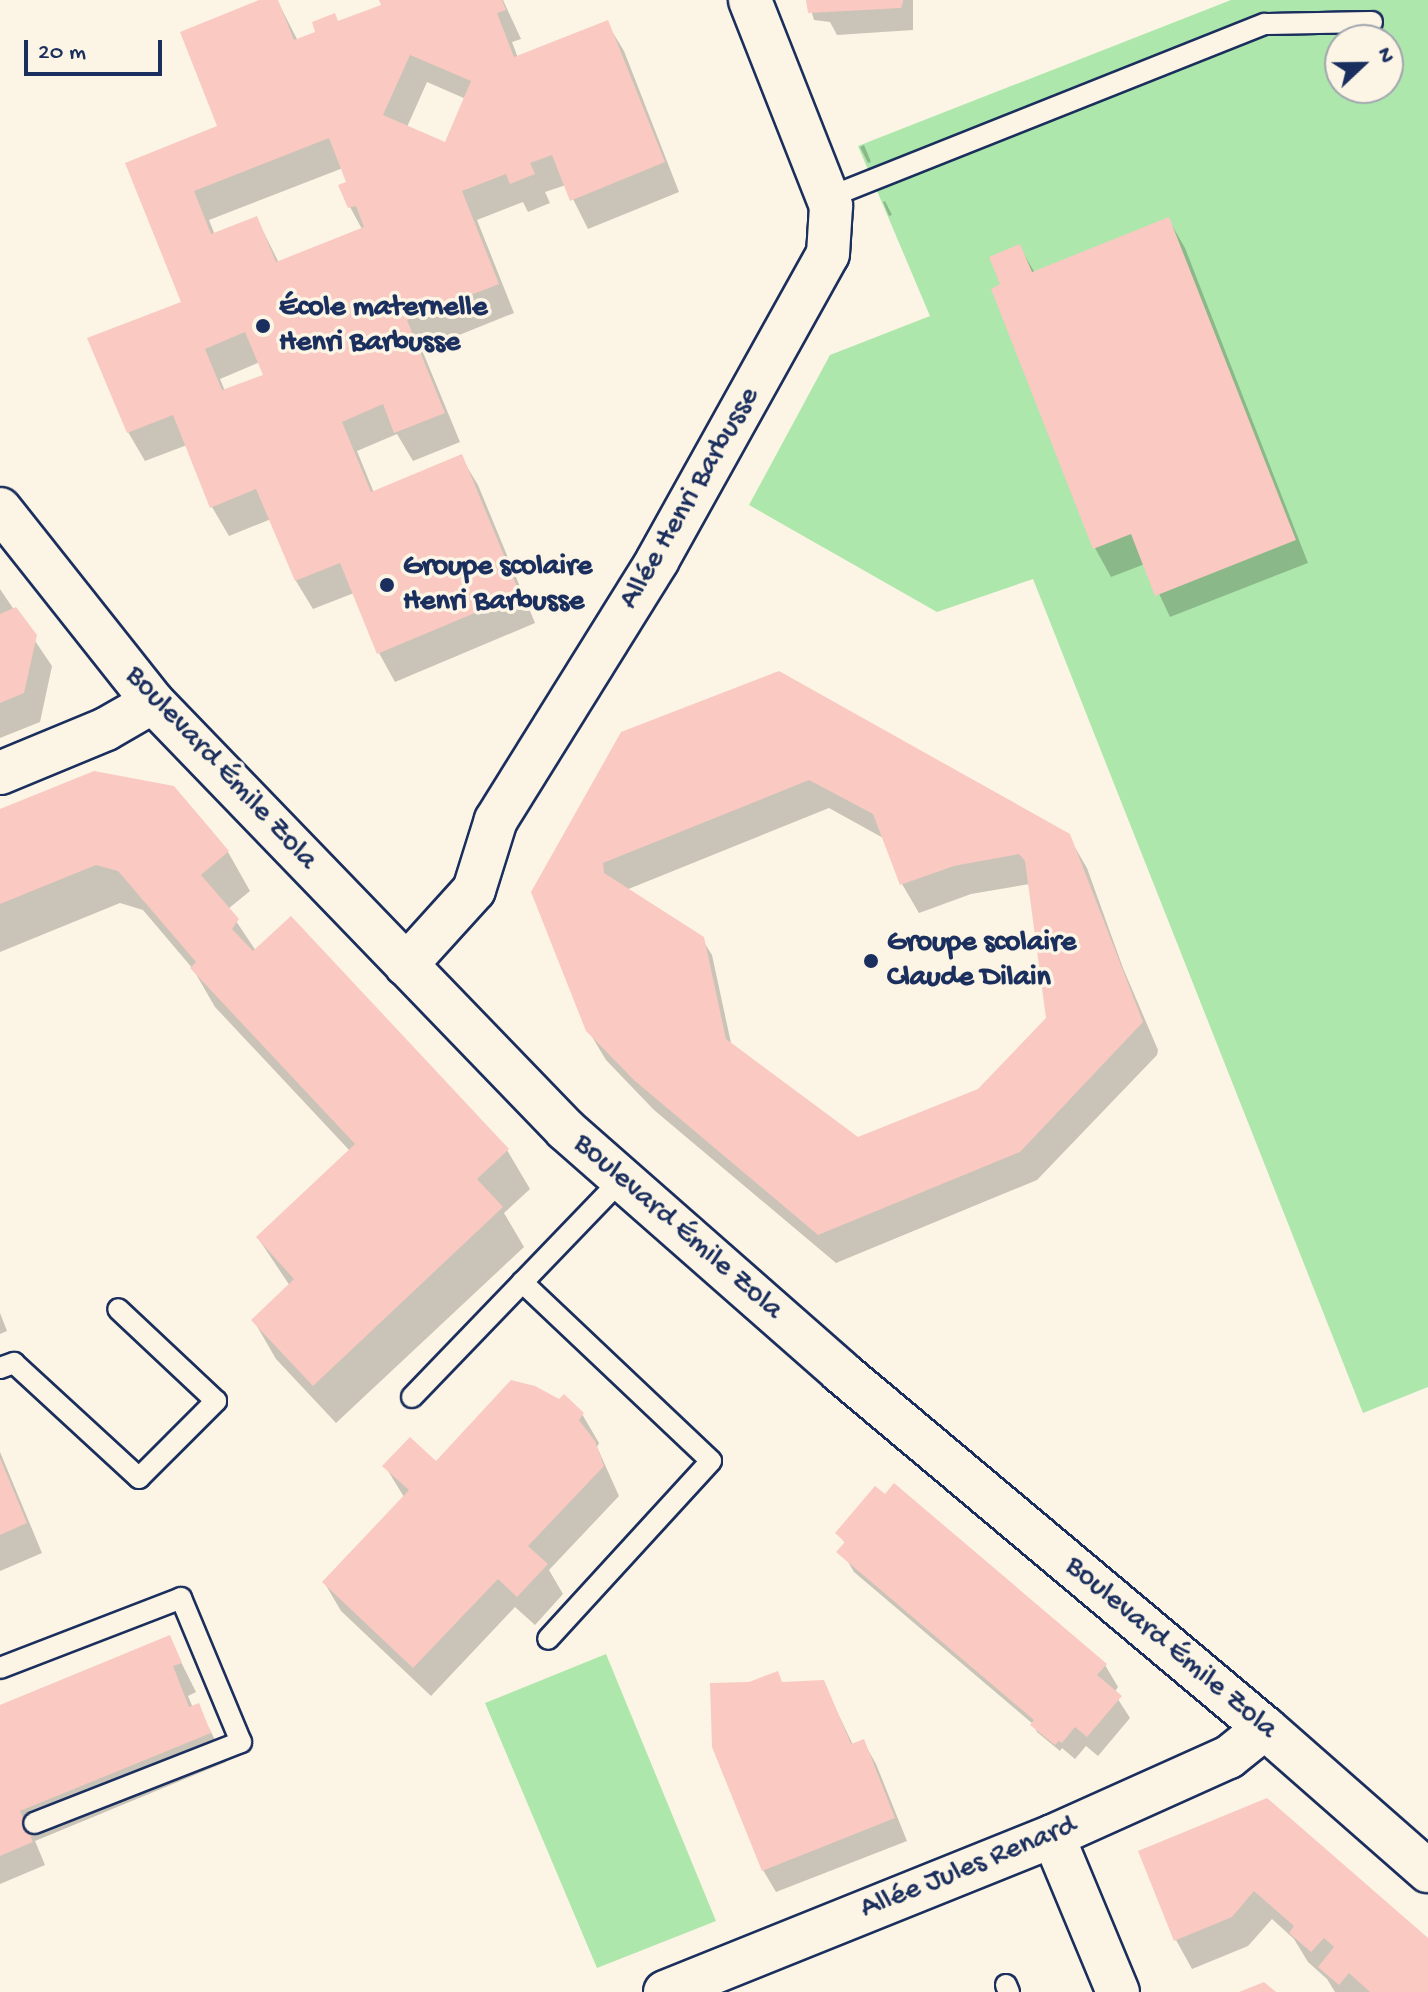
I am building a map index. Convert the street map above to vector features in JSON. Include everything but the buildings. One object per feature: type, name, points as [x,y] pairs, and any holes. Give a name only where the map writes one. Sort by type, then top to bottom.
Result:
[{"type":"street","name":"Allée Henri Barbusse","points":[[406,965],[474,890],[496,820],[657,561],[828,254],[831,206],[750,0]]},
{"type":"street","name":"Boulevard Émile Zola","points":[[0,509],[153,702],[566,1130],[841,1372],[1265,1728],[1428,1871]]},
{"type":"street","points":[[0,773],[106,729],[153,702]]},
{"type":"street","name":"Allée Jules Renard","points":[[665,1992],[1053,1836],[1229,1757],[1265,1728]]},
{"type":"street","points":[[1053,1836],[1118,1992]]},
{"type":"lane","points":[[827,198],[1265,24],[1372,22]]},
{"type":"lane","points":[[412,1397],[622,1179]]},
{"type":"lane","points":[[522,1282],[711,1461],[548,1639]]},
{"type":"lane","points":[[0,1368],[14,1363],[139,1478],[216,1401],[118,1309]]},
{"type":"lane","points":[[0,1668],[181,1598],[241,1742],[34,1823]]},
{"type":"green space","points":[[1231,0],[1428,0],[1428,1387],[1363,1413],[1033,579],[937,612],[749,505],[830,355],[930,316],[858,146]]},
{"type":"green space","points":[[606,1654],[716,1921],[597,1968],[485,1703]]},
{"type":"place","name":"École maternelle Henri Barbusse","points":[[263,326]]},
{"type":"place","name":"Groupe scolaire Henri Barbusse","points":[[387,585]]},
{"type":"place","name":"Groupe scolaire Claude Dilain","points":[[871,961]]}]
